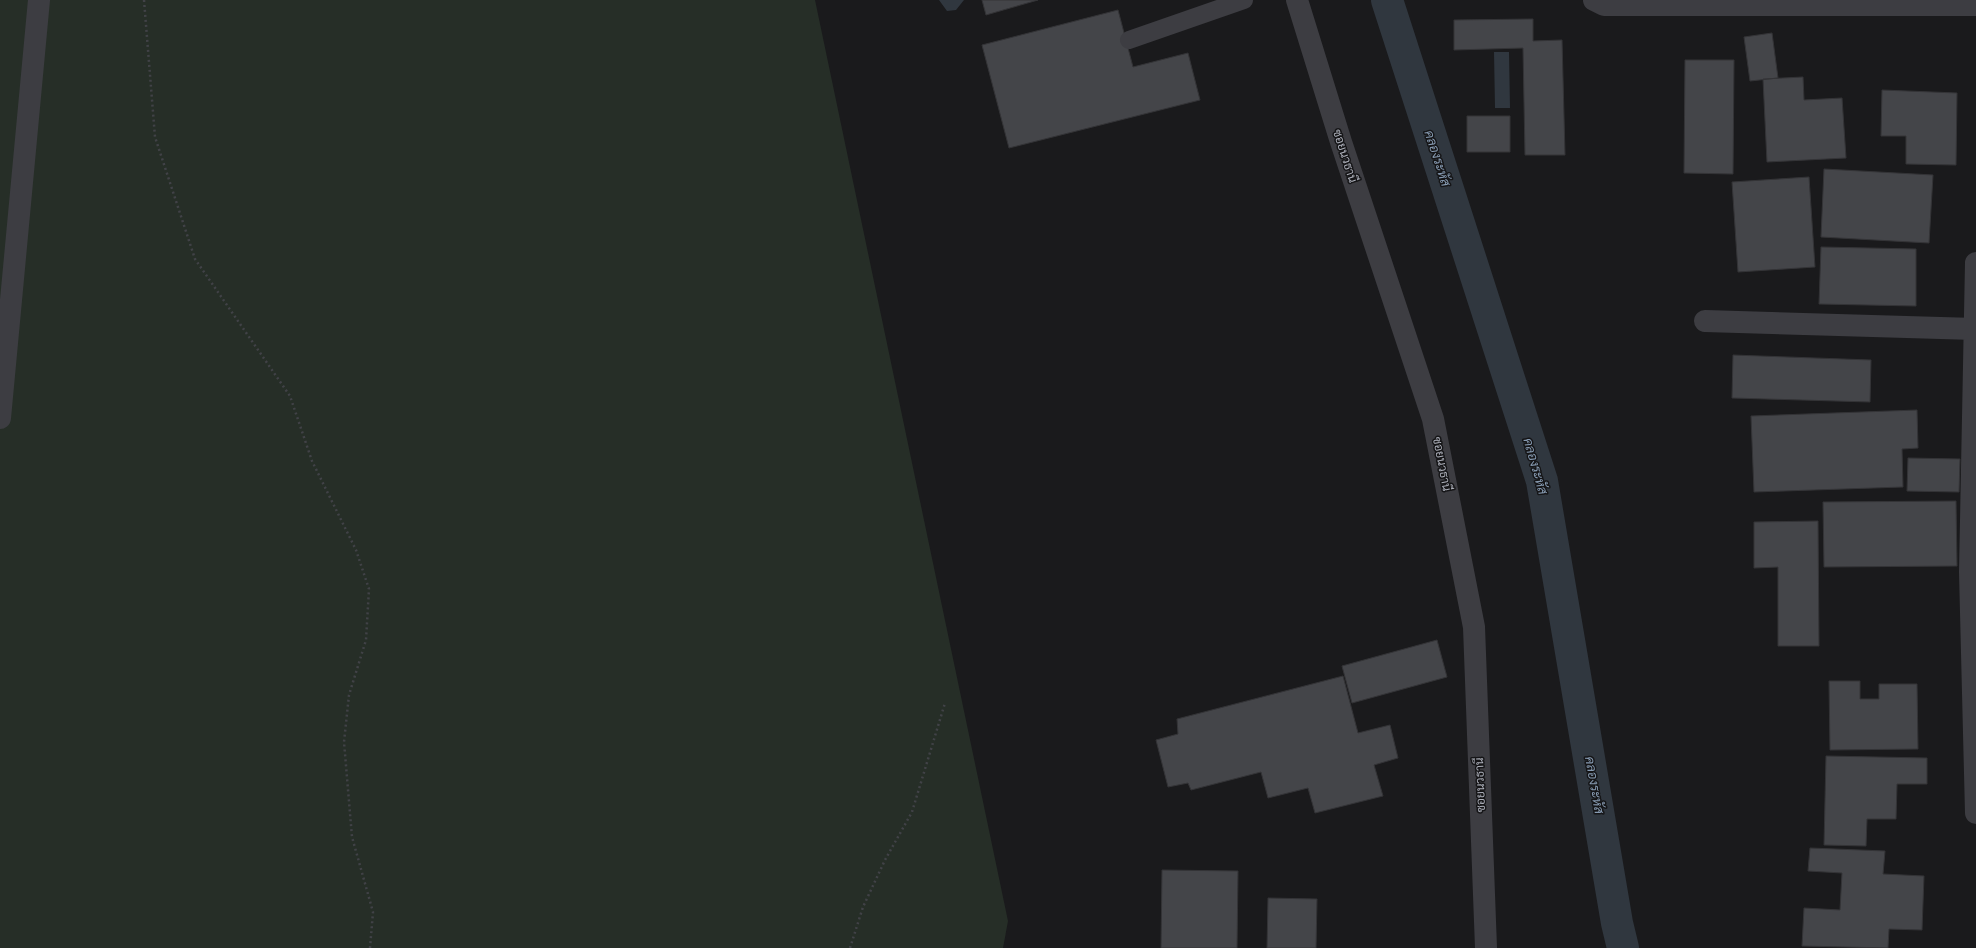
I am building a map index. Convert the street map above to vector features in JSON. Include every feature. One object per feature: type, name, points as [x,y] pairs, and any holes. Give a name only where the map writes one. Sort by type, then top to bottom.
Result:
[{"type":"street","points":[[0,418],[39,0]]},
{"type":"street","name":"ซอยนวธานี","points":[[1297,0],[1341,142],[1433,419],[1438,442],[1474,627],[1486,948]]},
{"type":"street","points":[[1594,0],[1604,5],[1976,5]]},
{"type":"street","points":[[1976,264],[1970,572],[1976,813]]},
{"type":"street","points":[[1705,321],[1975,328]]},
{"type":"lane","points":[[1129,40],[1244,0]]},
{"type":"path","points":[[144,0],[155,137],[195,259],[290,396],[312,461],[356,550],[369,589],[366,640],[349,695],[344,742],[352,837],[373,912],[370,948]]},
{"type":"path","points":[[850,948],[864,907],[885,860],[912,812],[945,703]]},
{"type":"shaded area","points":[[0,0],[815,0],[1008,921],[1003,948],[0,948]]},
{"type":"shaded area","points":[[939,0],[964,0],[956,10],[947,11]]},
{"type":"shaded area","points":[[1494,52],[1509,52],[1510,108],[1495,108]]},
{"type":"building","points":[[982,0],[1038,0],[986,15]]},
{"type":"building","points":[[1118,10],[1133,67],[1188,53],[1200,100],[1009,148],[982,45]]},
{"type":"building","points":[[1533,19],[1533,41],[1562,40],[1565,155],[1525,155],[1523,48],[1454,50],[1454,20]]},
{"type":"building","points":[[1772,33],[1778,78],[1750,81],[1744,37]]},
{"type":"building","points":[[1685,60],[1734,60],[1733,174],[1684,173]]},
{"type":"building","points":[[1803,77],[1804,100],[1842,98],[1846,158],[1767,162],[1763,79]]},
{"type":"building","points":[[1882,90],[1957,93],[1956,165],[1906,164],[1906,136],[1881,136]]},
{"type":"building","points":[[1467,116],[1510,116],[1510,152],[1467,152]]},
{"type":"building","points":[[1824,169],[1933,175],[1929,243],[1821,237]]},
{"type":"building","points":[[1809,177],[1815,267],[1738,272],[1732,182]]},
{"type":"building","points":[[1821,247],[1916,249],[1916,306],[1819,304]]},
{"type":"building","points":[[1733,355],[1871,360],[1870,402],[1732,398]]},
{"type":"building","points":[[1917,410],[1918,448],[1902,449],[1903,487],[1754,492],[1751,416]]},
{"type":"building","points":[[1908,458],[1960,459],[1959,492],[1907,491]]},
{"type":"building","points":[[1956,501],[1957,566],[1824,567],[1823,502]]},
{"type":"building","points":[[1818,521],[1819,646],[1778,646],[1778,567],[1754,568],[1754,522]]},
{"type":"building","points":[[1437,640],[1447,677],[1352,703],[1342,666]]},
{"type":"building","points":[[1343,676],[1358,733],[1390,725],[1398,758],[1374,765],[1383,796],[1315,813],[1308,788],[1268,798],[1261,772],[1191,790],[1188,783],[1168,787],[1156,740],[1178,734],[1177,719]]},
{"type":"building","points":[[1829,681],[1860,681],[1860,699],[1879,699],[1879,684],[1917,684],[1918,749],[1830,750]]},
{"type":"building","points":[[1826,756],[1927,758],[1927,784],[1897,784],[1896,819],[1867,819],[1866,846],[1824,845]]},
{"type":"building","points":[[1810,848],[1885,851],[1883,874],[1924,876],[1922,930],[1889,929],[1888,948],[1802,946],[1804,908],[1840,910],[1842,873],[1808,871]]},
{"type":"building","points":[[1162,870],[1238,871],[1237,948],[1161,948]]},
{"type":"building","points":[[1268,898],[1317,899],[1316,948],[1267,948]]},
{"type":"waterway","name":"คลองระหัส","points":[[1387,0],[1542,481],[1617,923],[1623,948]]}]
